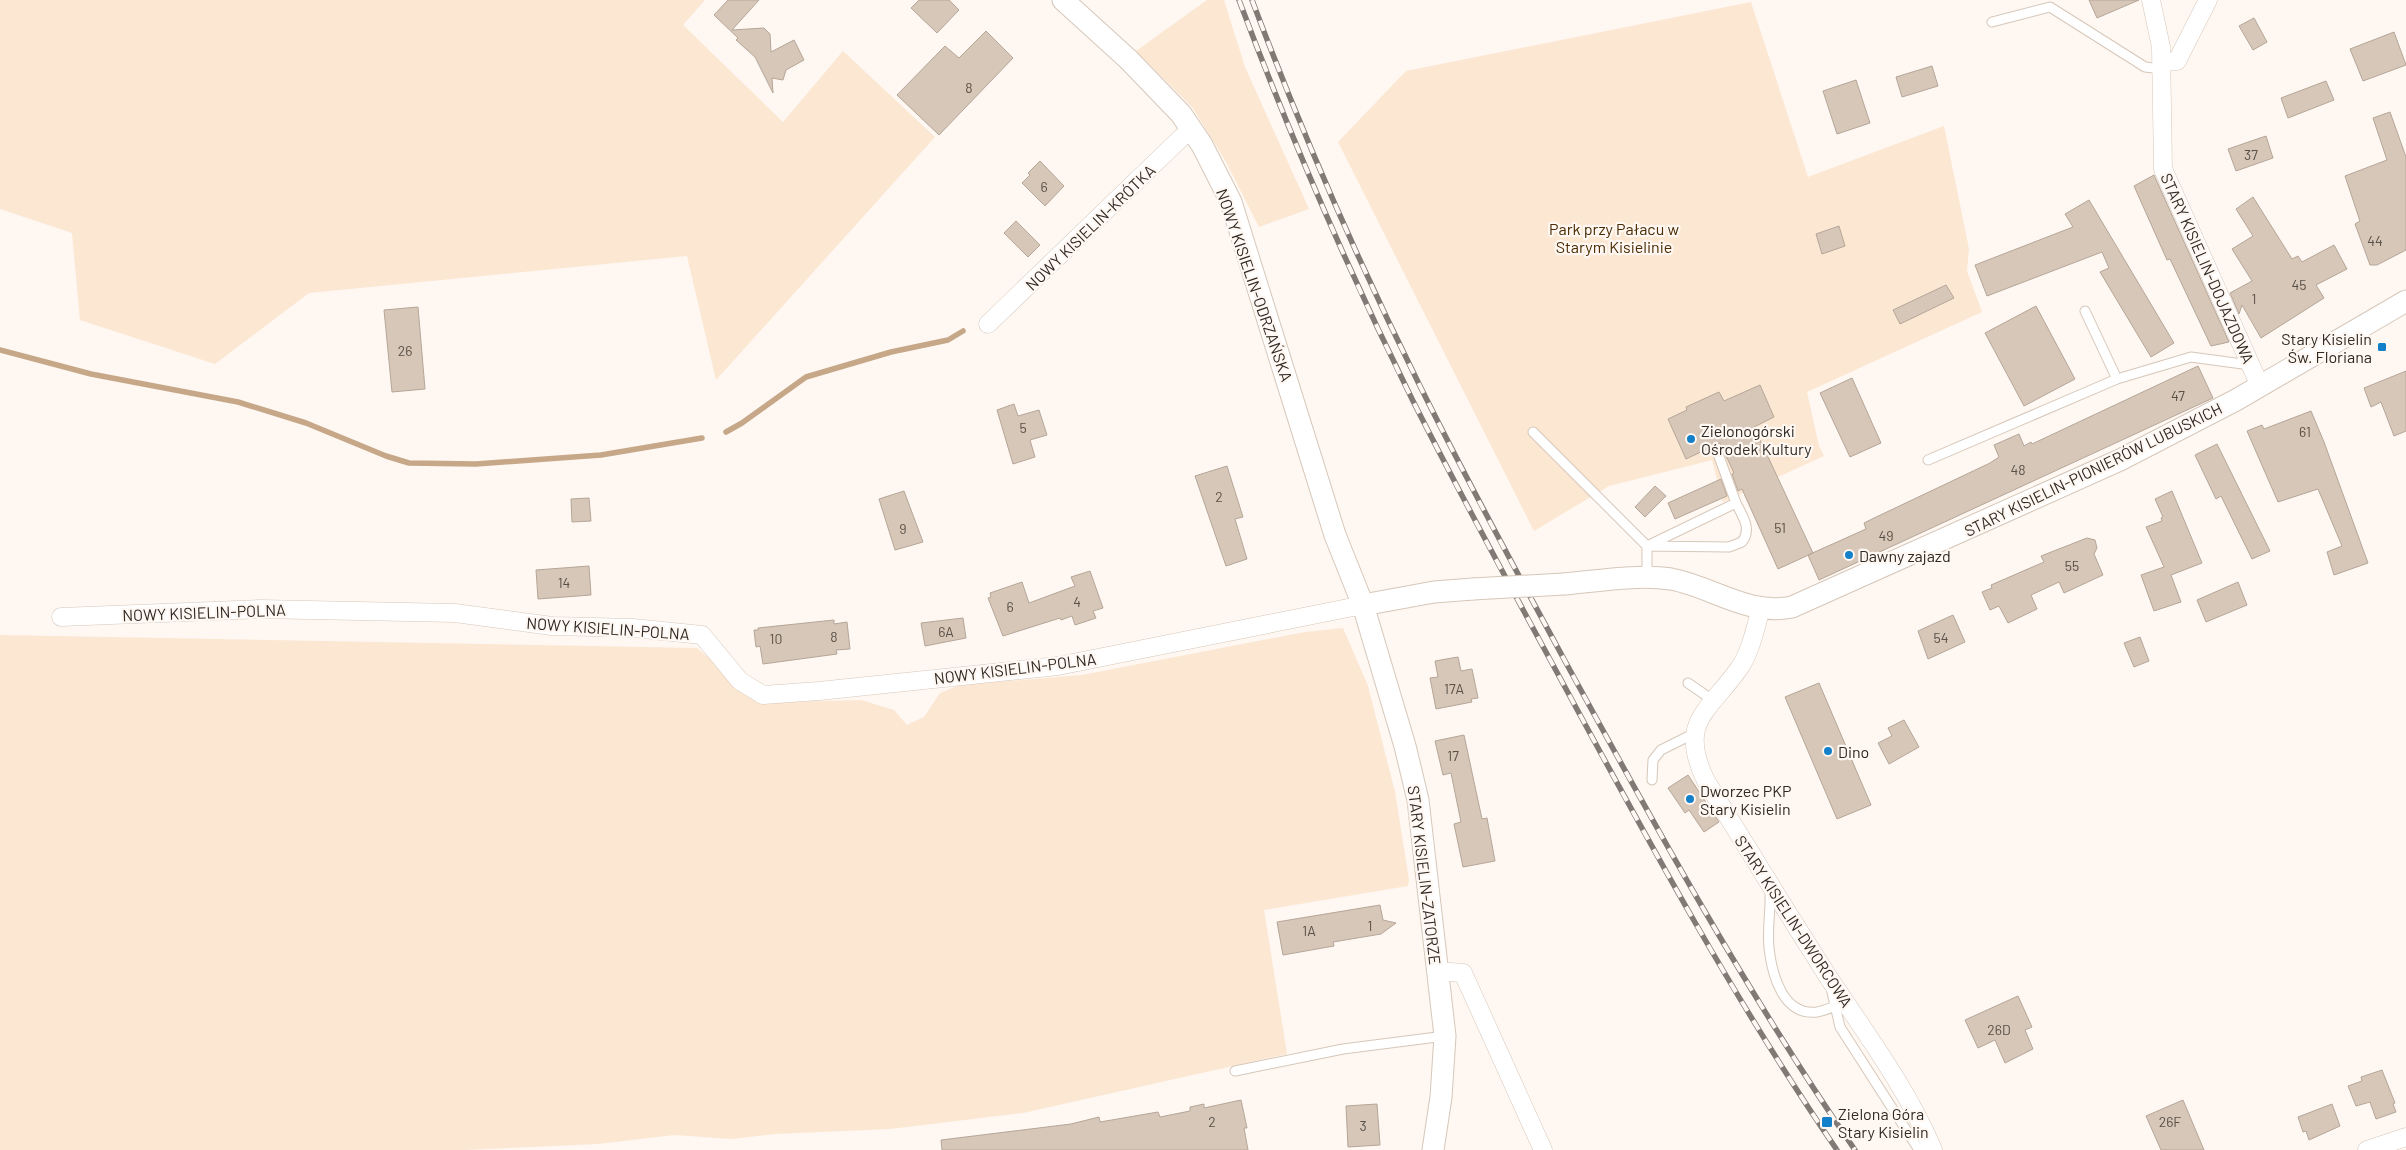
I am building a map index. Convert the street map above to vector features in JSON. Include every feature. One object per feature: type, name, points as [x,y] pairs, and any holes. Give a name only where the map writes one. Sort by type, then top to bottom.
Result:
[{"type":"street","name":"NOWY KISIELIN-ODRZAŃSKA","points":[[1063,0],[1165,96],[1193,130],[1231,202],[1335,535],[1363,605]]},
{"type":"street","name":"STARY KISIELIN-DOJAZDOWA","points":[[2151,0],[2161,47],[2163,168],[2260,386]]},
{"type":"street","points":[[2162,65],[2178,61],[2208,0]]},
{"type":"street","name":"NOWY KISIELIN-KRÓTKA","points":[[988,324],[1182,138],[1193,130]]},
{"type":"street","name":"STARY KISIELIN-PIONIERÓW LUBUSKICH","points":[[1363,605],[1434,592],[1647,578],[1686,582],[1744,605],[1761,609],[1792,607],[2120,460],[2260,386],[2406,301]]},
{"type":"street","name":"NOWY KISIELIN-POLNA","points":[[61,617],[260,609],[455,613],[552,626],[633,628],[702,634],[740,681],[763,695],[1058,666],[1363,605]]},
{"type":"street","name":"STARY KISIELIN-ZATORZE","points":[[1363,605],[1396,715],[1418,800],[1445,1036],[1443,1079],[1433,1150]]},
{"type":"street","name":"STARY KISIELIN-DWORCOWA","points":[[1761,609],[1746,657],[1699,719],[1693,742],[1697,762],[1703,775],[1769,882],[1878,1050],[1923,1126],[1933,1150]]},
{"type":"street","points":[[1438,971],[1463,973],[1543,1150]]},
{"type":"street","points":[[2367,1150],[2406,1137]]},
{"type":"lane","points":[[1992,22],[2050,8],[2146,67],[2162,65]]},
{"type":"lane","points":[[2085,311],[2118,379]]},
{"type":"lane","points":[[1928,460],[2118,379],[2191,357],[2250,365]]},
{"type":"lane","points":[[1534,432],[1648,546],[1729,547],[1742,542],[1748,532],[1747,526],[1736,503],[1717,451]]},
{"type":"lane","points":[[1648,546],[1736,503]]},
{"type":"lane","points":[[1647,578],[1648,546]]},
{"type":"lane","points":[[1688,683],[1714,701]]},
{"type":"lane","points":[[1652,780],[1653,760],[1660,750],[1695,733]]},
{"type":"lane","points":[[1769,882],[1771,914],[1769,948],[1780,990],[1791,1006],[1807,1012],[1818,1012],[1836,1006]]},
{"type":"lane","points":[[1829,977],[1840,1027],[1919,1150]]},
{"type":"lane","points":[[1235,1071],[1343,1049],[1445,1036]]},
{"type":"green space","points":[[0,0],[705,0],[683,25],[783,122],[843,51],[935,137],[716,380],[687,256],[309,293],[215,364],[80,320],[72,233],[0,209]]},
{"type":"green space","points":[[1207,0],[1224,0],[1245,67],[1309,209],[1259,227],[1225,160],[1192,107],[1136,51]]},
{"type":"green space","name":"Park przy Pałacu w Starym Kisielinie","points":[[1751,2],[1808,177],[1944,126],[1969,249],[1967,271],[1982,312],[1807,392],[1819,446],[1824,456],[1723,502],[1712,460],[1609,486],[1534,531],[1338,142],[1406,71]]},
{"type":"green space","points":[[1343,628],[1368,686],[1395,792],[1409,880],[1408,886],[1264,910],[1287,1054],[1023,1113],[890,1129],[775,1134],[732,1139],[674,1135],[598,1144],[466,1150],[0,1150],[0,635],[697,648],[716,664],[785,702],[861,700],[894,710],[907,725],[924,717],[940,693],[960,685],[1082,675],[1305,632]]},
{"type":"building","points":[[728,0],[759,0],[732,30],[764,28],[770,34],[771,52],[794,40],[804,60],[786,70],[783,80],[772,78],[773,93],[755,57],[736,40],[738,38],[714,15]]},
{"type":"building","points":[[919,0],[949,0],[959,10],[937,33],[911,8]]},
{"type":"building","points":[[2089,0],[2139,0],[2097,18]]},
{"type":"building","points":[[2254,18],[2267,42],[2253,50],[2239,26]]},
{"type":"building","points":[[986,31],[1013,58],[939,135],[897,95],[945,46],[959,58]]},
{"type":"building","points":[[2394,32],[2406,65],[2363,81],[2350,49]]},
{"type":"building","points":[[1932,66],[1938,86],[1902,97],[1896,77]]},
{"type":"building","points":[[1856,80],[1870,123],[1837,134],[1823,91]]},
{"type":"building","points":[[2326,81],[2334,100],[2288,118],[2281,98]]},
{"type":"building","points":[[2390,112],[2406,157],[2406,250],[2377,265],[2370,265],[2355,224],[2360,221],[2345,176],[2387,160],[2373,118]]},
{"type":"building","points":[[2266,136],[2273,158],[2236,171],[2228,149]]},
{"type":"building","points":[[1040,161],[1064,186],[1045,206],[1022,183],[1030,175],[1028,173]]},
{"type":"building","points":[[2154,175],[2229,342],[2211,346],[2170,259],[2167,260],[2134,186]]},
{"type":"building","points":[[2253,197],[2292,259],[2298,256],[2302,262],[2334,245],[2347,269],[2316,285],[2324,298],[2261,338],[2242,305],[2239,314],[2230,293],[2252,281],[2232,249],[2253,236],[2236,209]]},
{"type":"building","points":[[2089,200],[2174,343],[2151,357],[2100,272],[2109,268],[2102,252],[1987,296],[1975,265],[2073,227],[2065,214]]},
{"type":"building","points":[[1016,221],[1040,245],[1028,257],[1004,233]]},
{"type":"building","points":[[1839,226],[1845,246],[1822,254],[1816,234]]},
{"type":"building","points":[[1946,285],[1954,298],[1900,324],[1893,310]]},
{"type":"building","points":[[2036,306],[2075,379],[2024,406],[1985,333]]},
{"type":"building","points":[[418,307],[425,389],[392,392],[384,310]]},
{"type":"building","points":[[2198,366],[2213,398],[1819,580],[1808,555],[1866,529],[1864,523],[1990,463],[1999,457],[1994,445],[2019,434],[2024,446],[2031,442],[2032,444]]},
{"type":"building","points":[[2406,371],[2406,431],[2394,436],[2381,402],[2371,407],[2364,388]]},
{"type":"building","points":[[1852,378],[1881,443],[1850,457],[1820,393]]},
{"type":"building","points":[[1760,385],[1774,417],[1754,427],[1813,553],[1778,569],[1742,489],[1738,491],[1732,474],[1734,473],[1720,443],[1686,459],[1668,419],[1687,410],[1686,407],[1719,392],[1724,401]]},
{"type":"building","points":[[1014,404],[1018,416],[1039,410],[1047,435],[1030,440],[1035,457],[1013,464],[997,410]]},
{"type":"building","points":[[2311,411],[2368,563],[2334,575],[2327,552],[2342,546],[2318,489],[2278,502],[2247,431],[2262,425],[2264,429]]},
{"type":"building","points":[[2217,444],[2270,551],[2252,559],[2221,496],[2216,499],[2195,455]]},
{"type":"building","points":[[1227,466],[1243,517],[1235,519],[1247,559],[1226,566],[1195,476]]},
{"type":"building","points":[[1721,479],[1727,496],[1675,519],[1668,503]]},
{"type":"building","points":[[1655,486],[1666,496],[1645,517],[1635,507]]},
{"type":"building","points":[[904,491],[923,542],[895,550],[879,499]]},
{"type":"building","points":[[2172,491],[2202,563],[2171,575],[2181,602],[2154,611],[2141,575],[2164,567],[2146,527],[2162,521],[2161,518],[2163,517],[2155,499]]},
{"type":"building","points":[[589,498],[591,521],[572,522],[571,499]]},
{"type":"building","points":[[2087,538],[2095,540],[2097,548],[2094,554],[2103,575],[2064,593],[2059,582],[2031,595],[2037,609],[2008,623],[1999,606],[1990,610],[1982,592],[1992,588],[1991,585],[2044,562],[2041,556]]},
{"type":"building","points":[[589,566],[591,595],[538,599],[536,570]]},
{"type":"building","points":[[1090,571],[1103,608],[1093,611],[1096,618],[1075,625],[1072,616],[1061,620],[1060,618],[1003,636],[988,598],[991,597],[990,593],[1022,582],[1029,603],[1075,586],[1071,577]]},
{"type":"building","points":[[2238,582],[2247,605],[2206,622],[2197,600]]},
{"type":"building","points":[[1953,615],[1965,642],[1928,659],[1918,631]]},
{"type":"building","points":[[963,618],[966,638],[925,646],[921,623]]},
{"type":"building","points":[[834,620],[834,624],[847,622],[850,649],[836,650],[837,654],[763,664],[760,646],[756,647],[754,630]]},
{"type":"building","points":[[2140,637],[2149,661],[2134,667],[2124,643]]},
{"type":"building","points":[[1458,657],[1461,671],[1472,669],[1478,698],[1471,699],[1472,702],[1436,709],[1430,678],[1438,677],[1435,661]]},
{"type":"building","name":"Dino","points":[[1819,683],[1871,805],[1837,819],[1785,697]]},
{"type":"building","points":[[1904,720],[1919,747],[1889,764],[1878,743],[1892,736],[1888,728]]},
{"type":"building","points":[[1464,735],[1482,819],[1487,818],[1495,861],[1463,867],[1454,824],[1461,822],[1451,773],[1443,775],[1435,741]]},
{"type":"building","name":"Dworzec PKP Stary Kisielin","points":[[1688,775],[1719,822],[1704,832],[1689,810],[1685,813],[1668,788]]},
{"type":"building","points":[[1380,905],[1383,920],[1396,923],[1381,934],[1333,942],[1334,946],[1283,955],[1277,922]]},
{"type":"building","points":[[2018,996],[2032,1027],[2025,1030],[2033,1049],[2005,1063],[1995,1040],[1978,1048],[1965,1020]]},
{"type":"building","points":[[2382,1070],[2395,1103],[2393,1104],[2396,1112],[2376,1119],[2370,1102],[2356,1106],[2348,1086],[2362,1081],[2361,1077]]},
{"type":"building","points":[[1241,1100],[1247,1128],[1244,1128],[1248,1150],[942,1150],[941,1140],[1071,1124],[1099,1117],[1100,1122],[1158,1112],[1160,1117],[1190,1111],[1190,1107],[1204,1104],[1204,1108]]},
{"type":"building","points":[[2183,1100],[2204,1150],[2161,1150],[2146,1116]]},
{"type":"building","points":[[1377,1104],[1380,1145],[1348,1147],[1346,1106]]},
{"type":"building","points":[[2332,1104],[2340,1126],[2309,1140],[2306,1131],[2303,1132],[2298,1117]]},
{"type":"waterway","points":[[726,432],[742,423],[806,377],[891,352],[948,340],[963,331]]},
{"type":"waterway","points":[[0,350],[91,374],[238,402],[306,423],[386,456],[409,463],[476,464],[601,455],[702,438]]},
{"type":"railway","points":[[1239,0],[1299,152],[1343,252],[1389,352],[1450,473],[1598,748],[1695,923],[1764,1038],[1837,1150]]},
{"type":"railway","points":[[1252,0],[1290,98],[1352,242],[1419,384],[1472,488],[1668,848],[1777,1031],[1855,1150]]},
{"type":"place","name":"Stary Kisielin Św. Floriana","points":[[2382,347]]},
{"type":"place","name":"Zielonogórski Ośrodek Kultury","points":[[1691,439]]},
{"type":"place","name":"Dawny zajazd","points":[[1849,555]]},
{"type":"place","name":"Dino","points":[[1828,751]]},
{"type":"place","name":"Dworzec PKP Stary Kisielin","points":[[1690,799]]},
{"type":"place","name":"Zielona Góra Stary Kisielin","points":[[1827,1122]]}]
